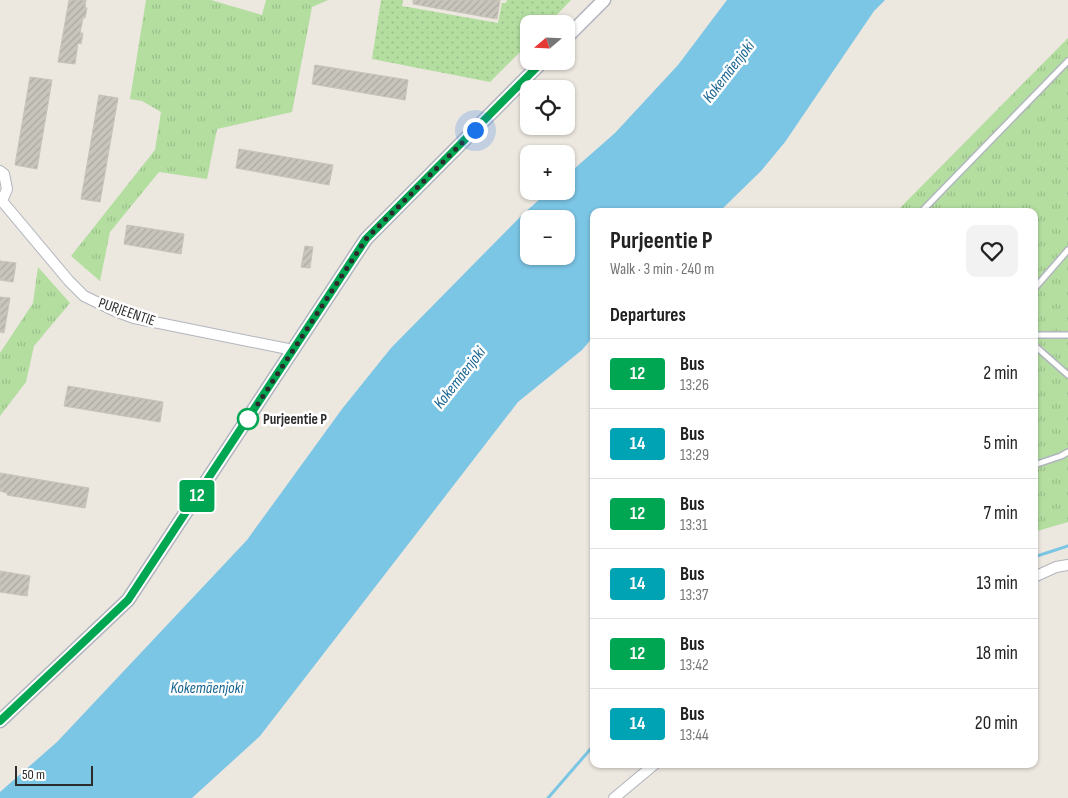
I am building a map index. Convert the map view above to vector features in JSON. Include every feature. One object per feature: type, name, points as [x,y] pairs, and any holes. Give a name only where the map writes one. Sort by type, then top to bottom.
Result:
[{"type":"street","points":[[575,29],[604,0]]},
{"type":"street","points":[[0,721],[128,600],[366,239],[534,70]]},
{"type":"street","name":"PURJEENTIE","points":[[0,171],[4,174],[7,189],[1,201],[84,296],[134,318],[293,350]]},
{"type":"street","points":[[1038,575],[1056,567],[1068,565]]},
{"type":"street","points":[[614,798],[650,768]]},
{"type":"lane","points":[[925,208],[1068,61]]},
{"type":"lane","points":[[1038,284],[1068,250]]},
{"type":"lane","points":[[1038,335],[1068,336]]},
{"type":"lane","points":[[1038,349],[1068,375]]},
{"type":"lane","points":[[1038,465],[1068,452]]},
{"type":"green space","points":[[146,0],[211,0],[262,15],[266,0],[328,0],[312,7],[292,112],[217,129],[207,179],[159,172],[110,232],[100,281],[71,256],[155,150],[161,112],[142,101],[130,99]]},
{"type":"green space","points":[[381,0],[403,0],[402,6],[498,23],[502,3],[506,3],[507,0],[571,0],[557,15],[520,15],[520,52],[490,82],[372,59]]},
{"type":"green space","points":[[1068,38],[1068,522],[1038,531],[1038,208],[900,208]]},
{"type":"green space","points":[[38,267],[70,303],[34,346],[26,382],[0,416],[0,353],[33,303]]},
{"type":"water","name":"Kokemäenjoki","points":[[727,0],[885,0],[874,11],[785,142],[761,171],[723,208],[590,208],[590,341],[582,350],[518,402],[260,736],[192,798],[0,798],[0,792],[57,742],[247,540],[342,409],[391,348],[520,217],[520,265],[575,265],[575,210],[528,210],[539,200],[575,200],[575,168],[615,133],[678,65]]},
{"type":"building","points":[[69,0],[86,0],[85,7],[87,8],[85,18],[83,18],[80,33],[83,33],[81,44],[78,43],[75,64],[58,62]]},
{"type":"building","points":[[413,0],[500,0],[497,19],[413,4]]},
{"type":"building","points":[[315,65],[408,80],[405,100],[312,84]]},
{"type":"building","points":[[30,77],[52,80],[37,169],[15,165]]},
{"type":"building","points":[[99,95],[118,98],[100,202],[81,199]]},
{"type":"building","points":[[239,149],[333,165],[329,185],[236,168]]},
{"type":"building","points":[[127,225],[184,234],[181,254],[124,244]]},
{"type":"building","points":[[305,246],[313,247],[310,268],[301,267]]},
{"type":"building","points":[[0,261],[16,263],[13,282],[0,280]]},
{"type":"building","points":[[0,297],[10,298],[4,333],[0,332]]},
{"type":"building","points":[[68,386],[163,402],[160,422],[64,406]]},
{"type":"building","points":[[0,473],[89,488],[85,508],[7,495],[7,493],[0,491]]},
{"type":"building","points":[[0,571],[30,576],[27,596],[0,592]]},
{"type":"waterway","points":[[1038,556],[1068,546]]},
{"type":"waterway","points":[[548,798],[590,750]]},
{"type":"bus line","name":"12","points":[[0,721],[128,600],[366,239],[534,70]]},
{"type":"place","name":"Purjeentie P","points":[[248,419]]},
{"type":"route","points":[[248,419],[366,239],[475,130]]}]
